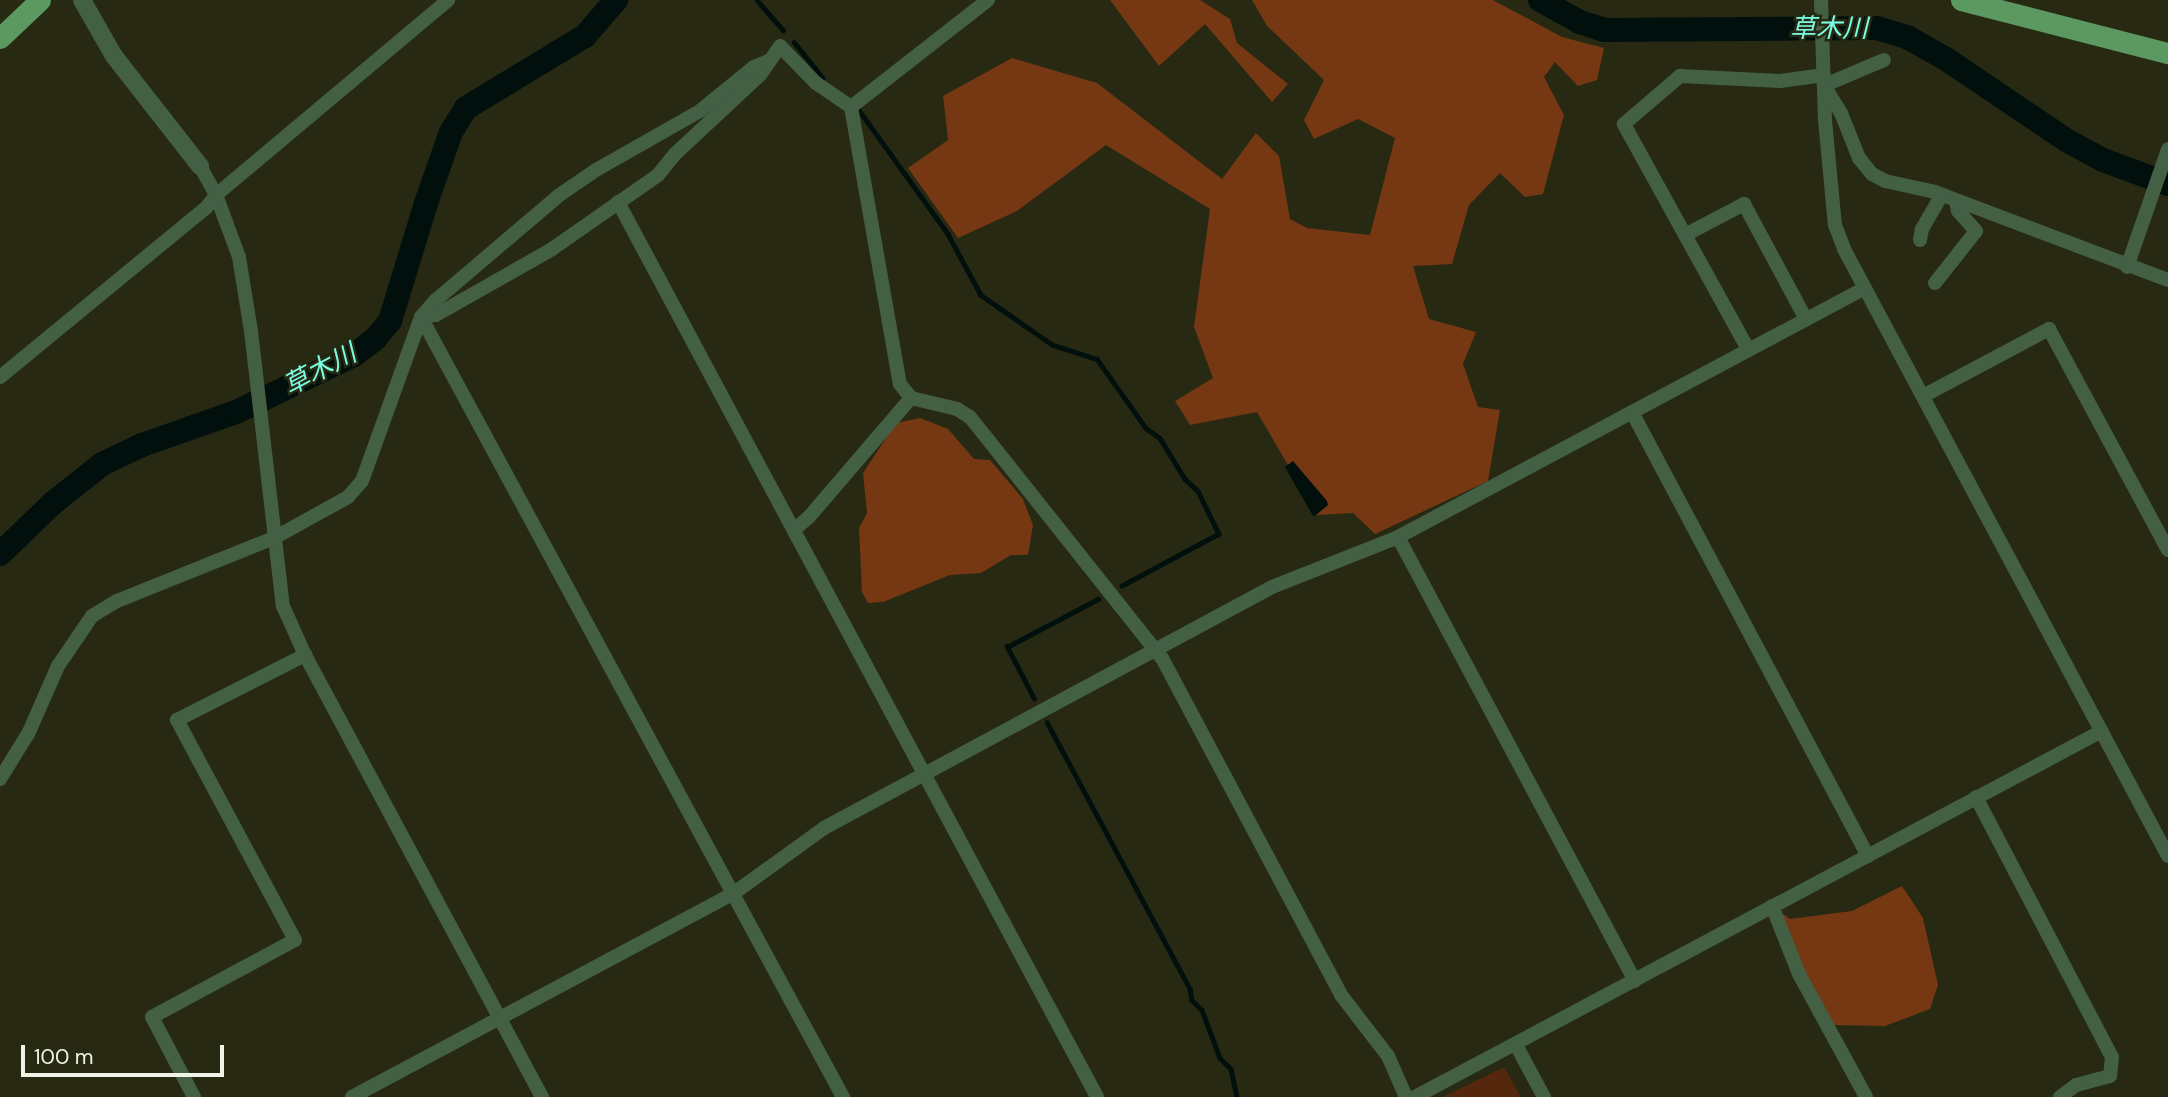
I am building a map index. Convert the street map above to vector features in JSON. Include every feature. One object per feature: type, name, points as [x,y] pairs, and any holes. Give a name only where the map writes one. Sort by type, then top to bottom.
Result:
[{"type":"main road","points":[[4,28],[40,0]]},
{"type":"main road","points":[[1961,0],[2168,53]]},
{"type":"street","points":[[82,0],[114,56],[200,166],[216,195],[239,257],[251,331],[258,415],[283,606],[305,655],[542,1097]]},
{"type":"street","points":[[0,377],[206,208],[216,195],[448,0]]},
{"type":"street","points":[[851,107],[988,0]]},
{"type":"street","points":[[1821,4],[1825,120],[1835,225],[1865,288],[2102,730],[2164,839],[2168,856]]},
{"type":"street","points":[[421,317],[436,315],[552,248],[658,175],[675,154],[761,75],[780,46],[816,83],[851,107],[895,374],[911,398],[957,409],[970,417],[1156,650],[1341,995],[1388,1056],[1406,1097]]},
{"type":"street","points":[[0,779],[29,732],[58,666],[92,616],[117,601],[274,538],[348,497],[362,481],[421,317],[471,269],[558,196],[596,170],[700,111],[754,67],[769,60]]},
{"type":"street","points":[[1748,349],[1624,124],[1680,76],[1825,83],[1884,60]]},
{"type":"street","points":[[1825,83],[1841,113],[1859,158],[1872,174],[1885,181],[1949,198],[2127,267],[2168,280]]},
{"type":"street","points":[[2127,267],[2168,149]]},
{"type":"street","points":[[1920,240],[1922,229],[1949,198]]},
{"type":"street","points":[[1935,283],[1976,232],[1949,198]]},
{"type":"street","points":[[618,202],[1097,1097]]},
{"type":"street","points":[[1685,235],[1744,204],[1806,319]]},
{"type":"street","points":[[352,1097],[734,893],[824,828],[1272,587],[1398,537],[1865,288]]},
{"type":"street","points":[[421,317],[843,1097]]},
{"type":"street","points":[[1923,396],[2049,329],[2168,550]]},
{"type":"street","points":[[795,529],[809,517],[911,398]]},
{"type":"street","points":[[1632,412],[1868,856]]},
{"type":"street","points":[[1398,537],[1635,981]]},
{"type":"street","points":[[194,1097],[152,1017],[295,940],[177,720],[305,655]]},
{"type":"street","points":[[1415,1097],[2102,730]]},
{"type":"street","points":[[1976,797],[2112,1057],[2110,1076],[2076,1085],[2060,1097]]},
{"type":"street","points":[[1772,906],[1799,974],[1866,1097]]},
{"type":"street","points":[[1516,1045],[1544,1097]]},
{"type":"shaded area","points":[[1110,0],[1200,0],[1230,19],[1237,43],[1288,84],[1272,102],[1205,24],[1159,66]]},
{"type":"shaded area","points":[[1252,0],[1493,0],[1562,37],[1604,48],[1597,80],[1578,86],[1555,62],[1544,77],[1564,115],[1543,194],[1525,197],[1500,173],[1469,205],[1452,264],[1413,266],[1429,319],[1476,332],[1463,364],[1478,407],[1500,410],[1488,481],[1375,534],[1353,513],[1317,515],[1257,412],[1190,425],[1175,401],[1213,378],[1194,327],[1210,209],[1106,145],[1017,211],[958,238],[908,168],[948,140],[943,96],[1012,58],[1097,83],[1222,179],[1256,133],[1279,156],[1290,219],[1307,228],[1370,235],[1395,138],[1358,119],[1314,139],[1304,120],[1324,80],[1267,26]]},
{"type":"shaded area","points":[[920,418],[948,429],[974,459],[990,460],[1023,499],[1033,525],[1028,555],[1011,555],[981,573],[950,575],[883,602],[868,603],[862,592],[859,528],[867,513],[863,473],[896,423]]},
{"type":"shaded area","points":[[1293,461],[1327,501],[1328,505],[1316,515],[1313,516],[1285,467]]},
{"type":"shaded area","points":[[1902,886],[1923,918],[1938,985],[1930,1009],[1885,1026],[1831,1025],[1781,921],[1783,914],[1790,919],[1852,911]]},
{"type":"shaded area","points":[[1504,1067],[1521,1097],[1443,1097]]},
{"type":"waterway","name":"草木川","points":[[0,554],[53,503],[102,464],[142,445],[236,412],[354,355],[375,339],[390,321],[451,132],[466,108],[585,36],[616,0]]},
{"type":"waterway","points":[[757,0],[783,30]]},
{"type":"waterway","name":"草木川","points":[[1540,0],[1580,22],[1604,30],[1877,28],[1907,37],[1946,59],[2066,140],[2103,160],[2168,184]]},
{"type":"waterway","points":[[794,42],[823,78]]},
{"type":"waterway","points":[[859,110],[948,234],[981,295],[1053,345],[1097,359],[1146,428],[1160,438],[1185,479],[1198,491],[1219,534],[1122,586]]},
{"type":"waterway","points":[[1034,699],[1007,647],[1098,599]]},
{"type":"waterway","points":[[1047,722],[1190,989],[1192,1000],[1202,1010],[1220,1058],[1231,1069],[1237,1097]]}]
